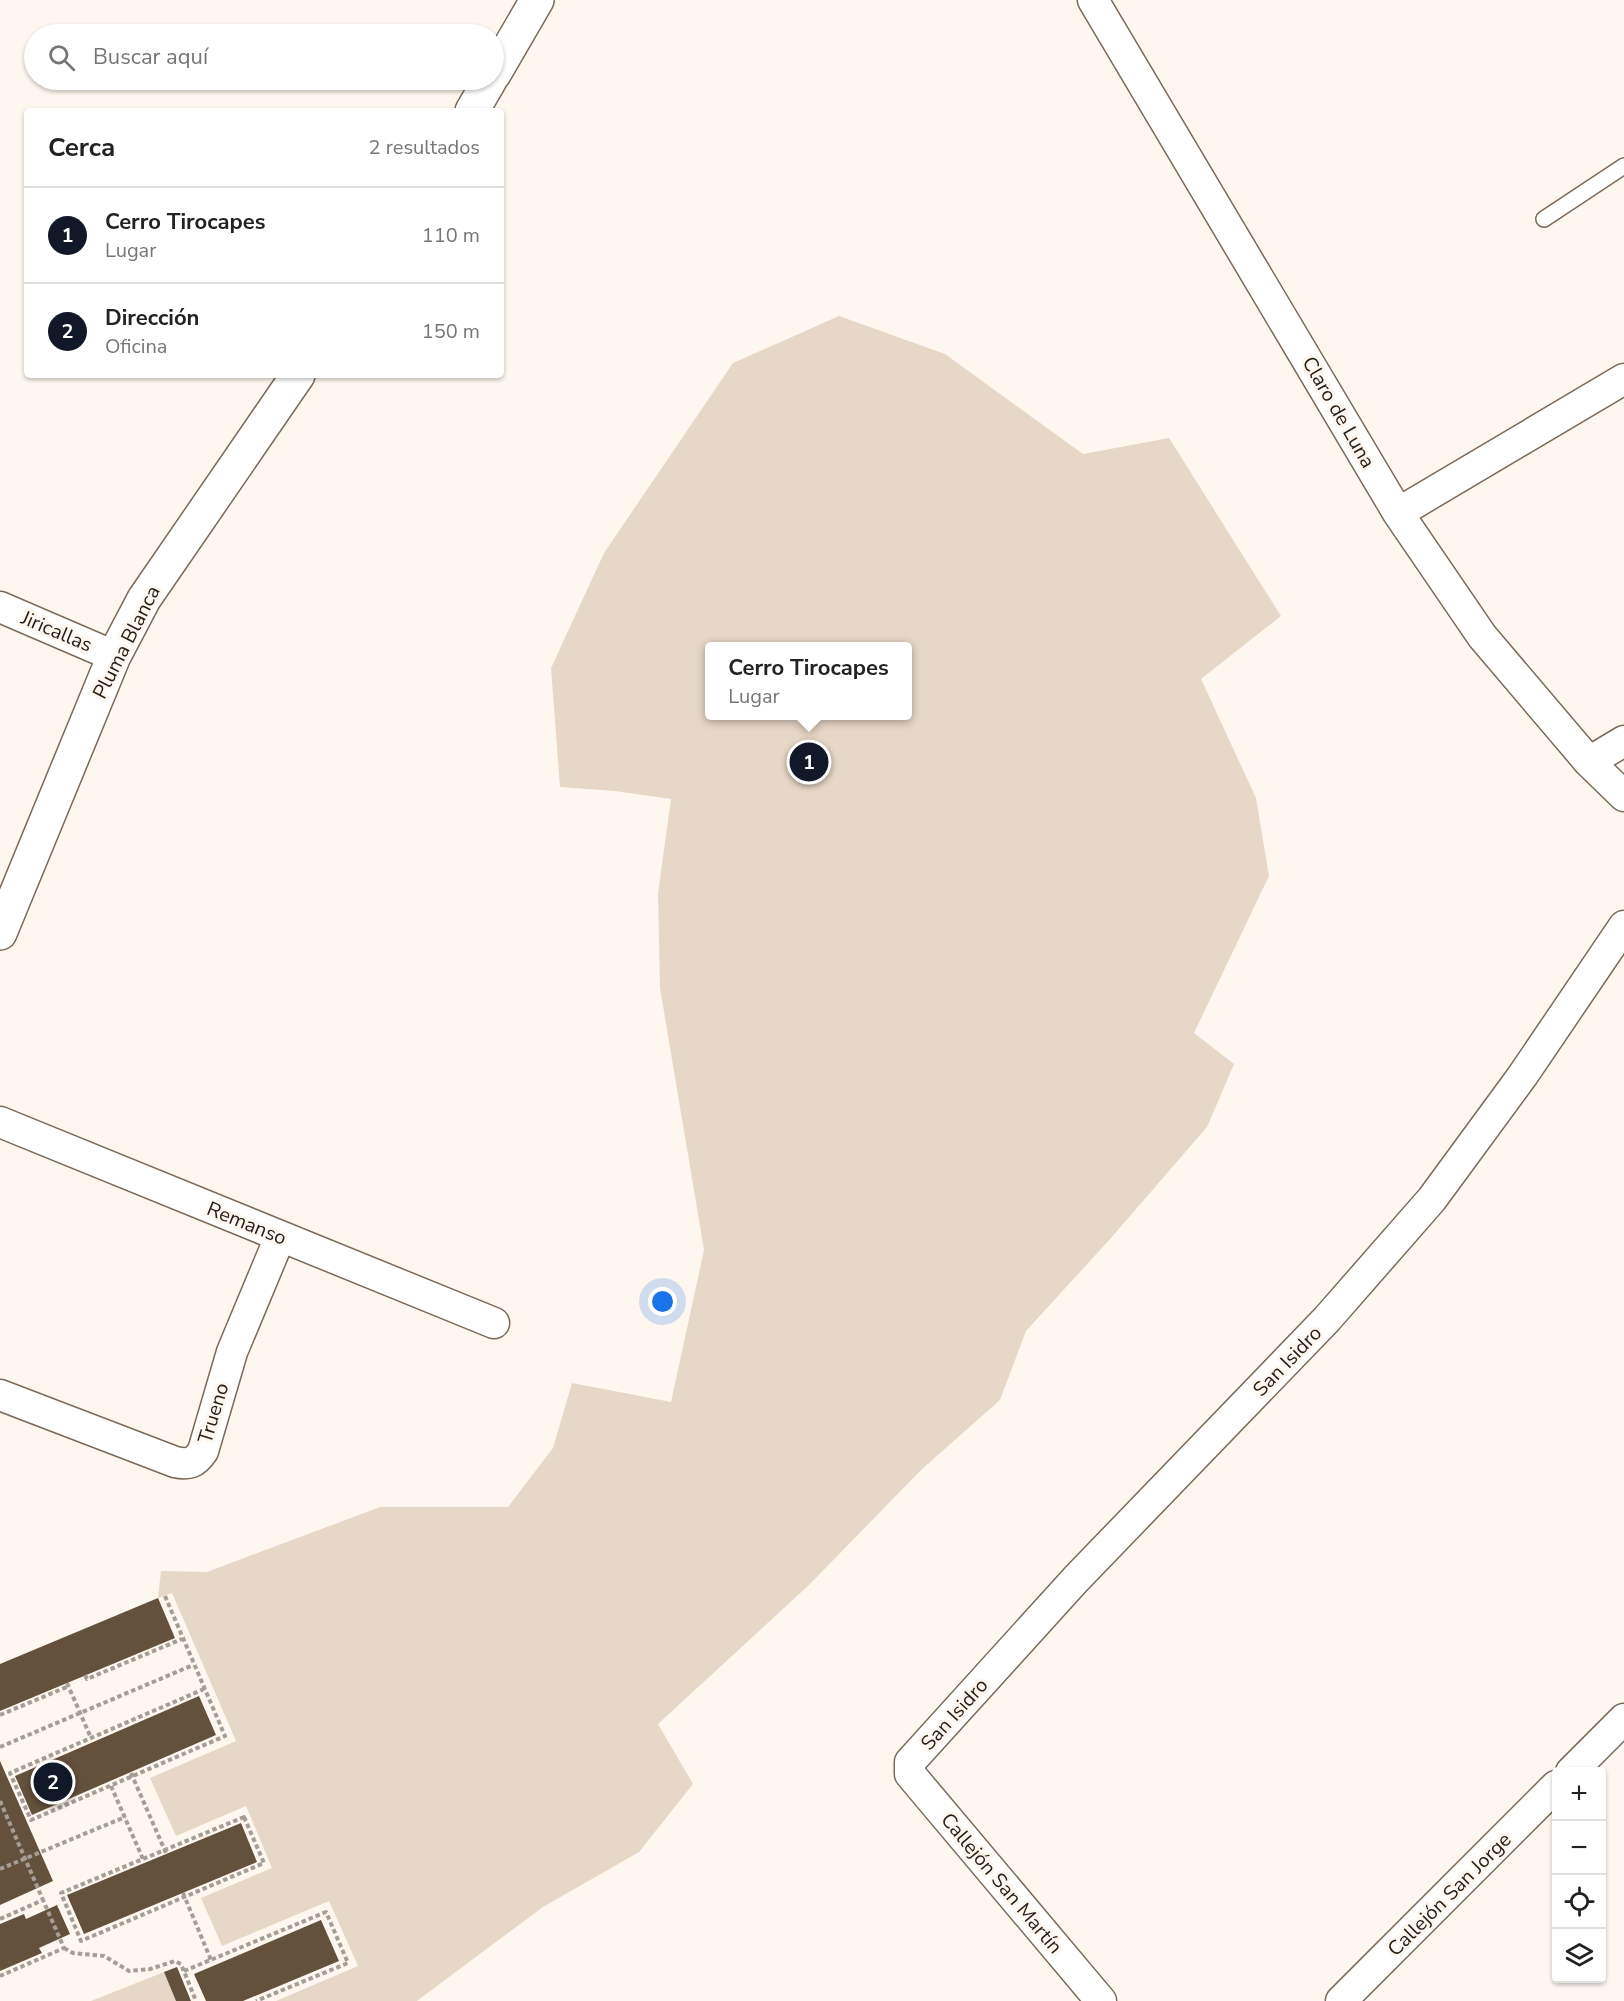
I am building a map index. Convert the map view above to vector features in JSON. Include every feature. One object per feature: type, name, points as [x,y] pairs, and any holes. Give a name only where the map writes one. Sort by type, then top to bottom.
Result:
[{"type":"street","points":[[504,57],[537,0]]},
{"type":"street","name":"Claro de Luna","points":[[1093,0],[1398,513],[1482,636],[1589,762],[1624,796]]},
{"type":"street","points":[[474,108],[484,90]]},
{"type":"street","name":"Pluma Blanca","points":[[0,933],[114,656],[144,599],[296,378]]},
{"type":"street","points":[[1398,513],[1624,379]]},
{"type":"street","name":"Jiricallas","points":[[0,607],[114,656]]},
{"type":"street","points":[[1589,762],[1624,741]]},
{"type":"street","name":"San Isidro","points":[[910,1762],[1076,1580],[1327,1319],[1432,1199],[1522,1075],[1624,926]]},
{"type":"street","name":"Remanso","points":[[0,1122],[494,1323]]},
{"type":"street","name":"Trueno","points":[[0,1395],[175,1462],[187,1465],[197,1461],[203,1451],[232,1352],[280,1237]]},
{"type":"street","points":[[1577,1767],[1624,1719]]},
{"type":"street","name":"Callejón San Martín","points":[[910,1762],[910,1774],[1101,2001]]},
{"type":"street","name":"Callejón San Jorge","points":[[1341,2001],[1552,1791]]},
{"type":"lane","points":[[1544,219],[1624,166]]},
{"type":"path","points":[[165,1596],[225,1736],[30,1820],[10,1773],[91,1738],[113,1731],[204,1689]]},
{"type":"path","points":[[85,1675],[87,1678],[182,1640]]},
{"type":"path","points":[[0,1747],[193,1665]]},
{"type":"path","points":[[0,1715],[68,1684],[91,1738]]},
{"type":"path","points":[[132,1775],[165,1852]]},
{"type":"path","points":[[111,1786],[143,1859]]},
{"type":"path","points":[[0,1801],[64,1948],[73,1953],[104,1956],[129,1971],[150,1969],[176,1961],[181,1964],[196,2001]]},
{"type":"path","points":[[0,1869],[125,1817]]},
{"type":"path","points":[[244,1817],[264,1863],[183,1895],[81,1941],[61,1893],[143,1859],[165,1852],[244,1817]]},
{"type":"path","points":[[183,1895],[211,1959]]},
{"type":"path","points":[[0,1919],[43,1900]]},
{"type":"path","points":[[184,1971],[326,1912],[348,1963],[256,2001]]},
{"type":"path","points":[[0,1976],[64,1948]]},
{"type":"shaded area","points":[[839,316],[945,354],[1083,454],[1169,438],[1281,616],[1201,679],[1256,798],[1269,876],[1194,1033],[1234,1064],[1207,1127],[1111,1238],[1026,1331],[1000,1400],[921,1470],[809,1585],[658,1724],[693,1784],[639,1852],[543,1907],[417,2001],[276,2001],[358,1966],[329,1901],[222,1946],[201,1898],[272,1868],[246,1806],[176,1836],[150,1778],[236,1741],[172,1593],[158,1598],[161,1571],[207,1572],[380,1507],[508,1507],[553,1448],[572,1383],[671,1402],[704,1250],[660,988],[658,893],[671,799],[615,791],[560,787],[551,668],[604,553],[733,363]]},
{"type":"shaded area","points":[[164,1972],[176,2001],[91,2001]]},
{"type":"building","points":[[158,1598],[175,1638],[0,1711],[0,1664]]},
{"type":"building","points":[[199,1696],[216,1735],[32,1815],[15,1776]]},
{"type":"building","points":[[0,1761],[53,1881],[0,1905]]},
{"type":"building","points":[[241,1823],[257,1862],[84,1934],[67,1895]]},
{"type":"building","points":[[57,1905],[70,1934],[39,1948],[42,1953],[0,1971],[0,1924],[24,1914],[26,1919]]},
{"type":"building","points":[[321,1920],[339,1961],[243,2001],[206,2001],[194,1974]]},
{"type":"building","points":[[177,1967],[191,2001],[176,2001],[164,1972]]},
{"type":"place","name":"Cerro Tirocapes","points":[[809,762]]},
{"type":"place","name":"Dirección","points":[[53,1782]]}]
